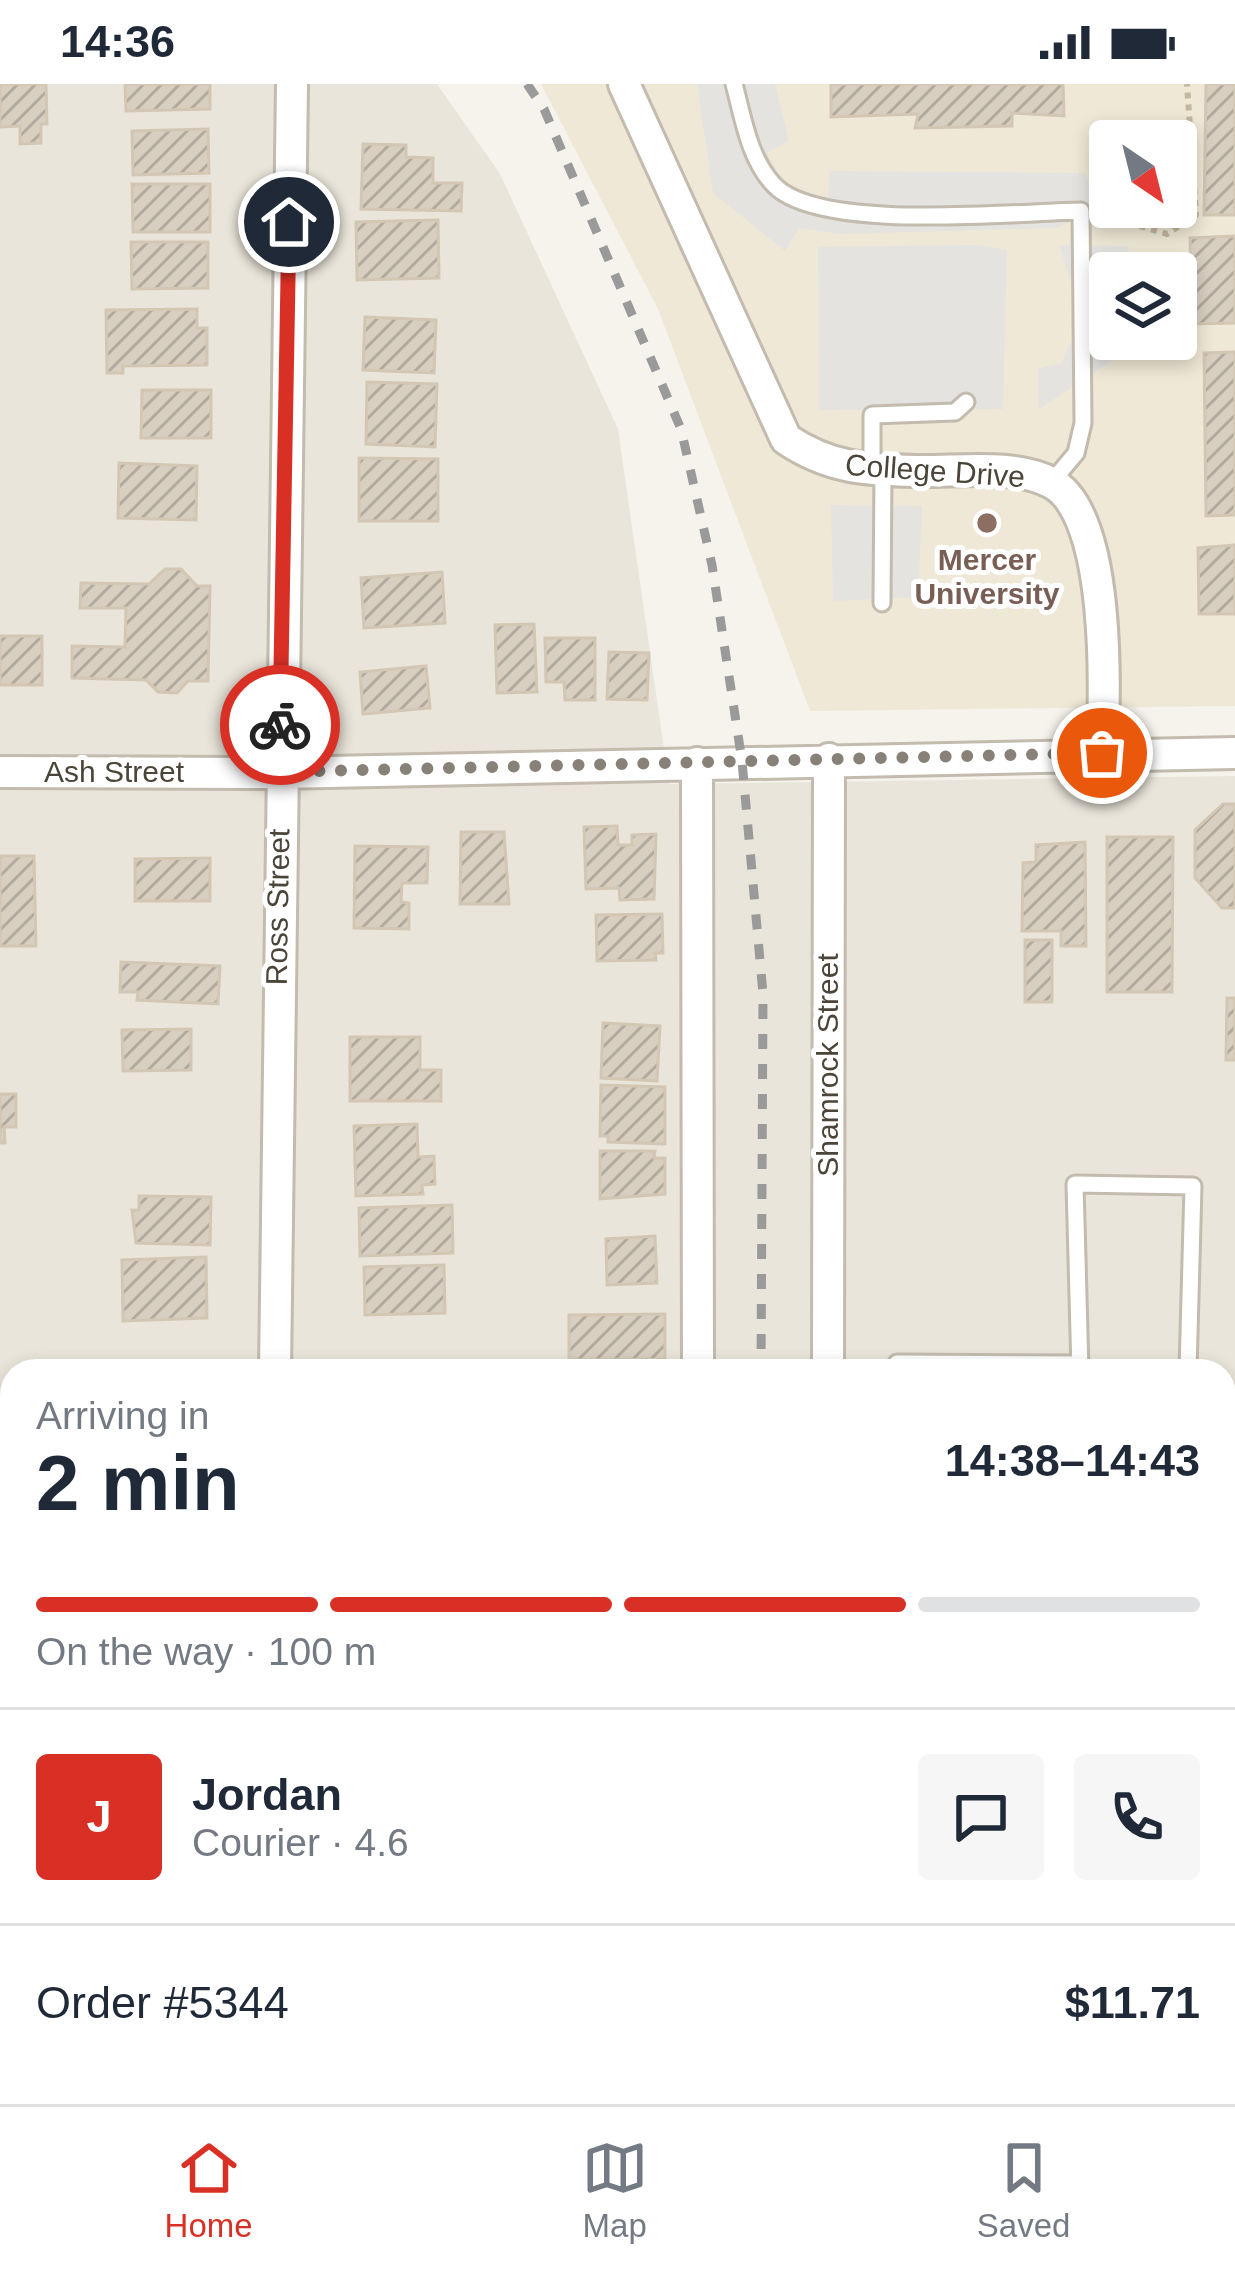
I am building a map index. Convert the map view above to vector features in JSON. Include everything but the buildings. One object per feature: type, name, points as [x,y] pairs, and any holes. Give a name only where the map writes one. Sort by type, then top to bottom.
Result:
[{"type":"street","name":"Ross Street","points":[[274,1359],[292,84]]},
{"type":"street","name":"College Drive","points":[[624,84],[786,439],[841,468],[1003,472],[1051,483],[1080,514],[1103,622],[1102,753]]},
{"type":"street","name":"Ash Street","points":[[0,772],[280,772],[1235,753]]},
{"type":"street","name":"Shamrock Street","points":[[828,1359],[829,759]]},
{"type":"street","points":[[697,763],[698,1359]]},
{"type":"lane","points":[[734,84],[752,149],[774,185],[804,206],[873,214],[1081,211],[1082,423],[1076,453],[1051,483]]},
{"type":"lane","points":[[882,603],[872,415],[956,412],[966,402]]},
{"type":"lane","points":[[1080,1359],[1075,1184],[1193,1186],[1188,1359]]},
{"type":"path","points":[[1081,211],[1167,234],[1196,215],[1187,84]]},
{"type":"shaded area","points":[[0,84],[437,84],[500,174],[618,429],[669,784],[1235,776],[1235,1359],[0,1359]]},
{"type":"shaded area","name":"Mercer University","points":[[541,84],[1235,84],[1235,706],[810,711],[658,309]]},
{"type":"shaded area","points":[[697,84],[775,84],[789,140],[767,153],[784,184],[828,198],[830,171],[1085,173],[1089,213],[1057,228],[840,234],[799,228],[785,251],[713,193]]},
{"type":"shaded area","points":[[976,245],[1007,250],[1003,409],[819,410],[818,247]]},
{"type":"shaded area","points":[[1059,245],[1129,246],[1128,252],[1089,252],[1089,360],[1112,360],[1039,409],[1038,369],[1062,363],[1082,316]]},
{"type":"shaded area","points":[[831,505],[922,506],[918,597],[833,601]]},
{"type":"railway","points":[[527,84],[544,109],[681,429],[712,565],[742,761],[763,994],[761,1359]]},
{"type":"way so far","points":[[280,725],[280,772],[1102,753]]},
{"type":"place","name":"Mercer University","points":[[987,523]]},
{"type":"route","points":[[280,725],[289,222]]}]
